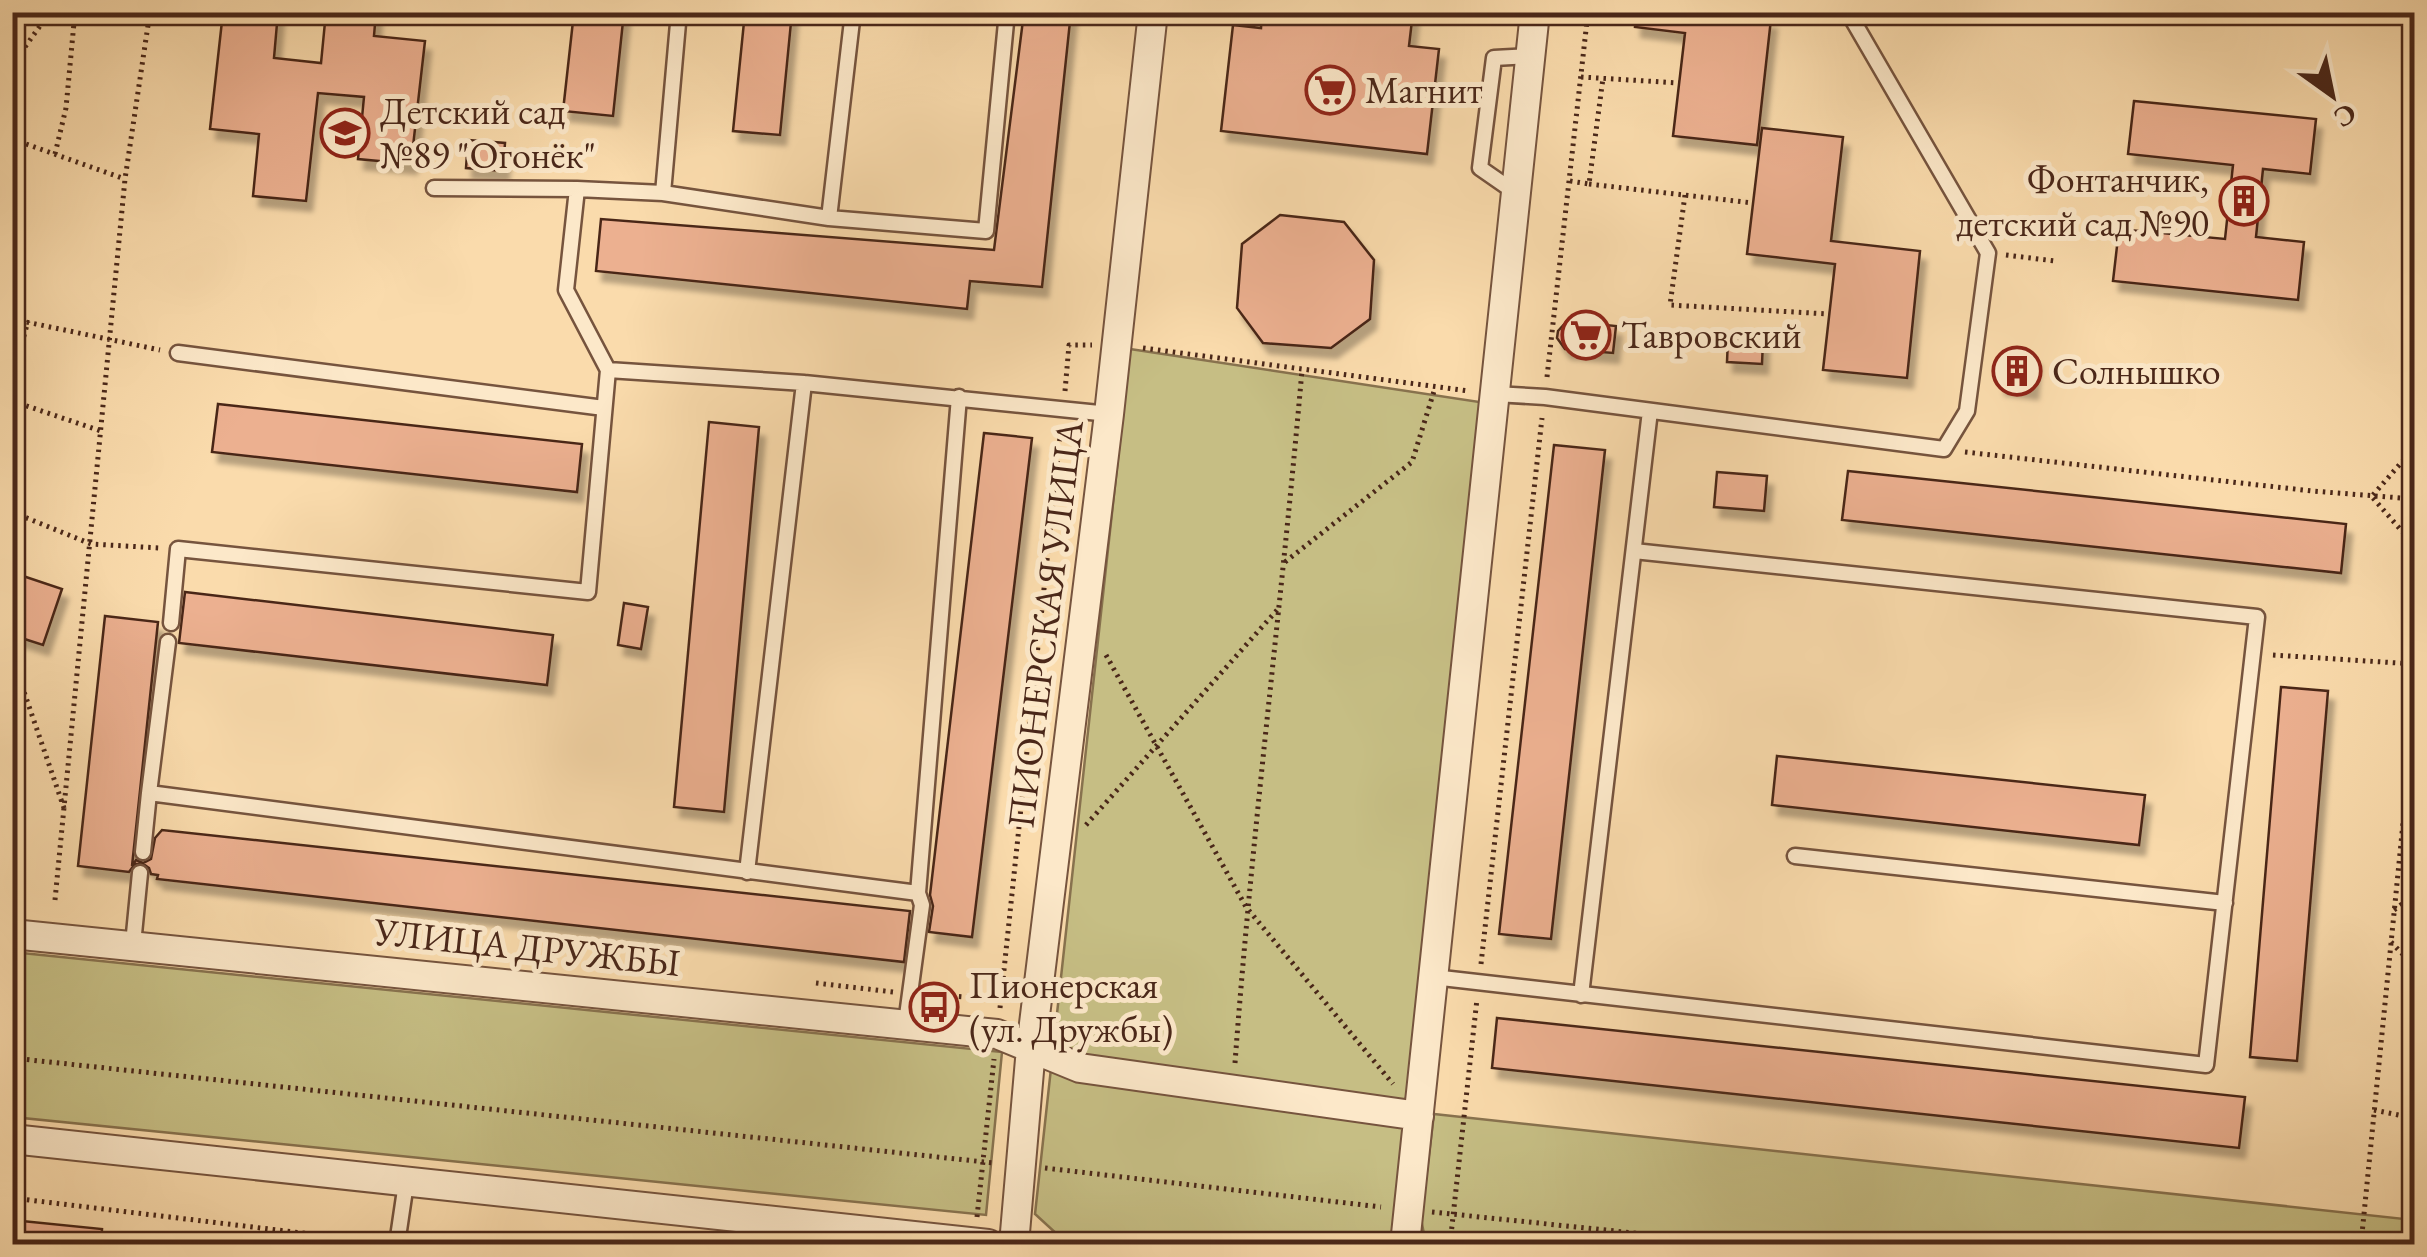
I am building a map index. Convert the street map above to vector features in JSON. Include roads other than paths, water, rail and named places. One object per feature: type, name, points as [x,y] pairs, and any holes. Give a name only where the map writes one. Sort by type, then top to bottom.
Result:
[{"type":"street","name":"ПИОНЕРСКАЯ УЛИЦА","points":[[1014,1244],[1031,1048],[1109,414],[1153,12]]},
{"type":"street","points":[[1404,1244],[1535,12]]},
{"type":"street","name":"УЛИЦА ДРУЖБЫ","points":[[12,934],[996,1034],[1080,1068],[1419,1116]]},
{"type":"street","points":[[12,1139],[981,1243]]},
{"type":"lane","points":[[663,193],[679,12]]},
{"type":"lane","points":[[828,218],[853,12]]},
{"type":"lane","points":[[434,188],[663,193],[828,218],[986,231],[1007,12]]},
{"type":"lane","points":[[1494,394],[1545,396],[1944,450],[1966,411],[1988,253],[1848,12]]},
{"type":"lane","points":[[1517,193],[1480,168],[1494,58],[1531,56]]},
{"type":"lane","points":[[171,623],[178,549],[588,592],[608,370],[566,290],[576,189]]},
{"type":"lane","points":[[178,353],[604,408]]},
{"type":"lane","points":[[608,370],[804,382],[1109,414]]},
{"type":"lane","points":[[747,872],[804,382]]},
{"type":"lane","points":[[906,1023],[922,905],[918,892],[959,397]]},
{"type":"lane","points":[[1581,994],[1650,411]]},
{"type":"lane","points":[[1434,977],[2206,1065],[2257,617],[1634,551]]},
{"type":"lane","points":[[143,852],[168,642]]},
{"type":"lane","points":[[149,794],[918,892]]},
{"type":"lane","points":[[1795,856],[2225,903]]},
{"type":"lane","points":[[134,944],[140,873]]},
{"type":"lane","points":[[398,1244],[406,1183]]},
{"type":"place","name":"Магнит","points":[[1330,90]]},
{"type":"place","name":"Детский сад №89 \"Огонёк\"","points":[[345,133]]},
{"type":"place","name":"Фонтанчик, детский сад №90","points":[[2244,201]]},
{"type":"place","name":"Тавровский","points":[[1586,335]]},
{"type":"place","name":"Солнышко","points":[[2017,371]]},
{"type":"place","name":"Пионерская (ул. Дружбы)","points":[[934,1007]]}]
